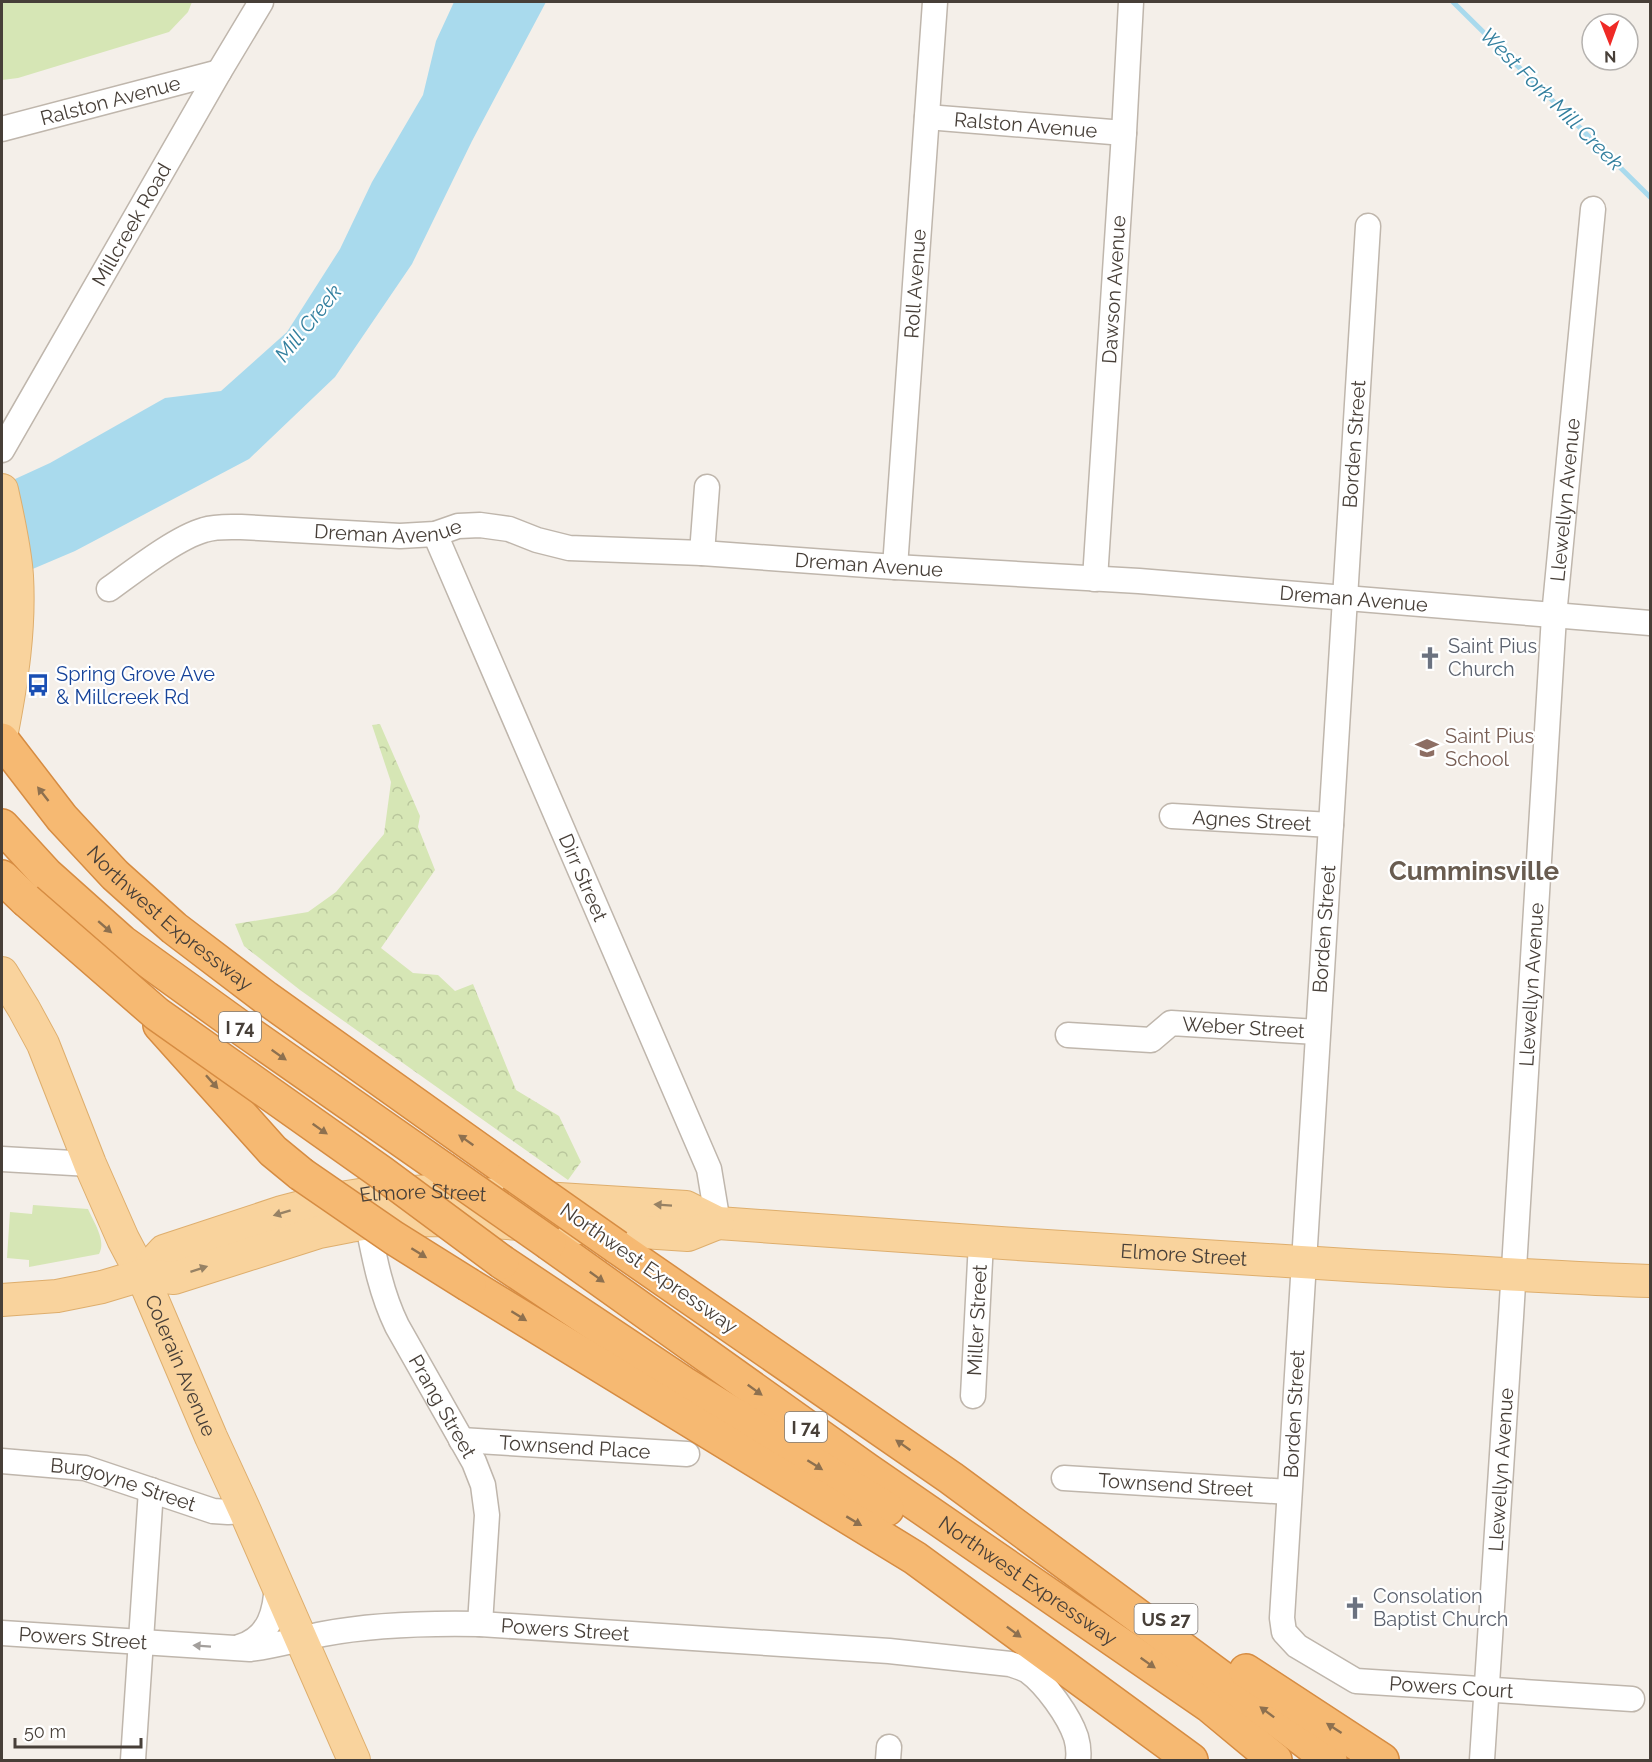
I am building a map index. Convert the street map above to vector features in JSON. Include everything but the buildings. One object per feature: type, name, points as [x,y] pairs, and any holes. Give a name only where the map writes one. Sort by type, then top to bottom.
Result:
[{"type":"highway","name":"Northwest Expressway","points":[[2,740],[62,818],[115,875],[174,928],[266,998],[513,1174],[951,1478],[1234,1687],[1330,1761]]},
{"type":"highway","name":"Northwest Expressway","points":[[2,826],[46,874],[122,942],[867,1470],[1210,1706],[1275,1761]]},
{"type":"highway","points":[[46,874],[70,925],[273,1151],[301,1174],[394,1238],[469,1285],[915,1558],[1191,1761]]},
{"type":"highway","points":[[2,877],[89,957],[157,1014],[382,1173],[502,1262],[683,1383],[973,1561],[1065,1606]]},
{"type":"highway","points":[[554,1297],[786,1480]]},
{"type":"highway","name":"US 27","points":[[951,1478],[1382,1761]]},
{"type":"main road","points":[[2,490],[14,550],[18,612],[16,648],[2,732]]},
{"type":"main road","name":"Colerain Avenue","points":[[2,973],[43,1044],[90,1164],[123,1239],[142,1275],[354,1761]]},
{"type":"main road","name":"Elmore Street","points":[[2,1300],[57,1296],[102,1287],[142,1275],[174,1278],[311,1234],[364,1209],[399,1220],[444,1220],[688,1235],[718,1223],[1302,1262],[1650,1281]]},
{"type":"street","name":"Millcreek Road","points":[[2,450],[261,2]]},
{"type":"street","name":"Roll Avenue","points":[[895,567],[935,2]]},
{"type":"street","name":"Dawson Avenue","points":[[1095,579],[1131,2]]},
{"type":"street","name":"Ralston Avenue","points":[[2,129],[219,72]]},
{"type":"street","name":"Ralston Avenue","points":[[927,117],[1124,133]]},
{"type":"street","name":"Llewellyn Avenue","points":[[1482,1761],[1554,616],[1593,209]]},
{"type":"street","name":"Borden Street","points":[[1284,1632],[1282,1618],[1302,1262],[1368,226]]},
{"type":"street","points":[[702,553],[707,487]]},
{"type":"street","name":"Dreman Avenue","points":[[109,589],[164,551],[204,530],[241,527],[400,536],[435,534],[458,526],[480,525],[509,529],[537,540],[569,548],[702,553],[1095,579],[1650,623]]},
{"type":"street","name":"Dirr Street","points":[[435,534],[710,1169],[718,1223]]},
{"type":"street","name":"Agnes Street","points":[[1172,816],[1331,825]]},
{"type":"street","name":"Weber Street","points":[[1068,1035],[1151,1040],[1171,1023],[1317,1032]]},
{"type":"street","points":[[2,1159],[90,1164]]},
{"type":"street","name":"Prang Street","points":[[364,1209],[387,1304],[397,1326],[474,1462],[485,1495],[486,1524],[480,1624]]},
{"type":"street","name":"Miller Street","points":[[973,1396],[981,1242]]},
{"type":"street","name":"Townsend Place","points":[[462,1440],[687,1454]]},
{"type":"street","name":"Burgoyne Street","points":[[2,1461],[79,1467],[213,1510],[245,1511]]},
{"type":"street","name":"Townsend Street","points":[[1064,1478],[1289,1492]]},
{"type":"street","points":[[133,1761],[152,1490]]},
{"type":"street","points":[[232,1648],[254,1641],[268,1626],[274,1608],[277,1582]]},
{"type":"street","name":"Powers Street","points":[[2,1633],[261,1648],[339,1632],[388,1626],[434,1623],[480,1624],[889,1651],[1010,1664],[1027,1670],[1051,1695],[1066,1716],[1076,1737],[1078,1758]]},
{"type":"street","name":"Powers Court","points":[[1284,1632],[1297,1646],[1356,1681],[1632,1699]]},
{"type":"green space","points":[[2,2],[192,2],[188,12],[169,32],[18,78],[2,80]]},
{"type":"green space","points":[[380,724],[420,816],[418,827],[435,870],[381,948],[413,973],[438,975],[455,991],[473,984],[516,1090],[559,1116],[581,1162],[568,1180],[300,990],[244,946],[235,924],[308,912],[336,892],[384,834],[391,782],[372,725]]},
{"type":"green space","points":[[33,1205],[88,1209],[100,1237],[99,1254],[29,1267],[29,1260],[7,1258],[10,1212],[32,1214]]},
{"type":"water","name":"Mill Creek","points":[[454,2],[546,2],[472,141],[412,264],[335,377],[249,459],[75,551],[2,582],[2,485],[50,463],[165,398],[221,391],[287,332],[340,249],[372,182],[423,95],[436,41]]},
{"type":"waterway","name":"West Fork Mill Creek","points":[[1453,2],[1650,197]]},
{"type":"place","name":"Saint Pius Church","points":[[1430,658]]},
{"type":"place","name":"Spring Grove Ave & Millcreek Rd","points":[[38,685]]},
{"type":"place","name":"Saint Pius School","points":[[1427,748]]},
{"type":"place","name":"Consolation Baptist Church","points":[[1355,1608]]},
{"type":"district","name":"Cumminsville","points":[[1474,871]]}]
